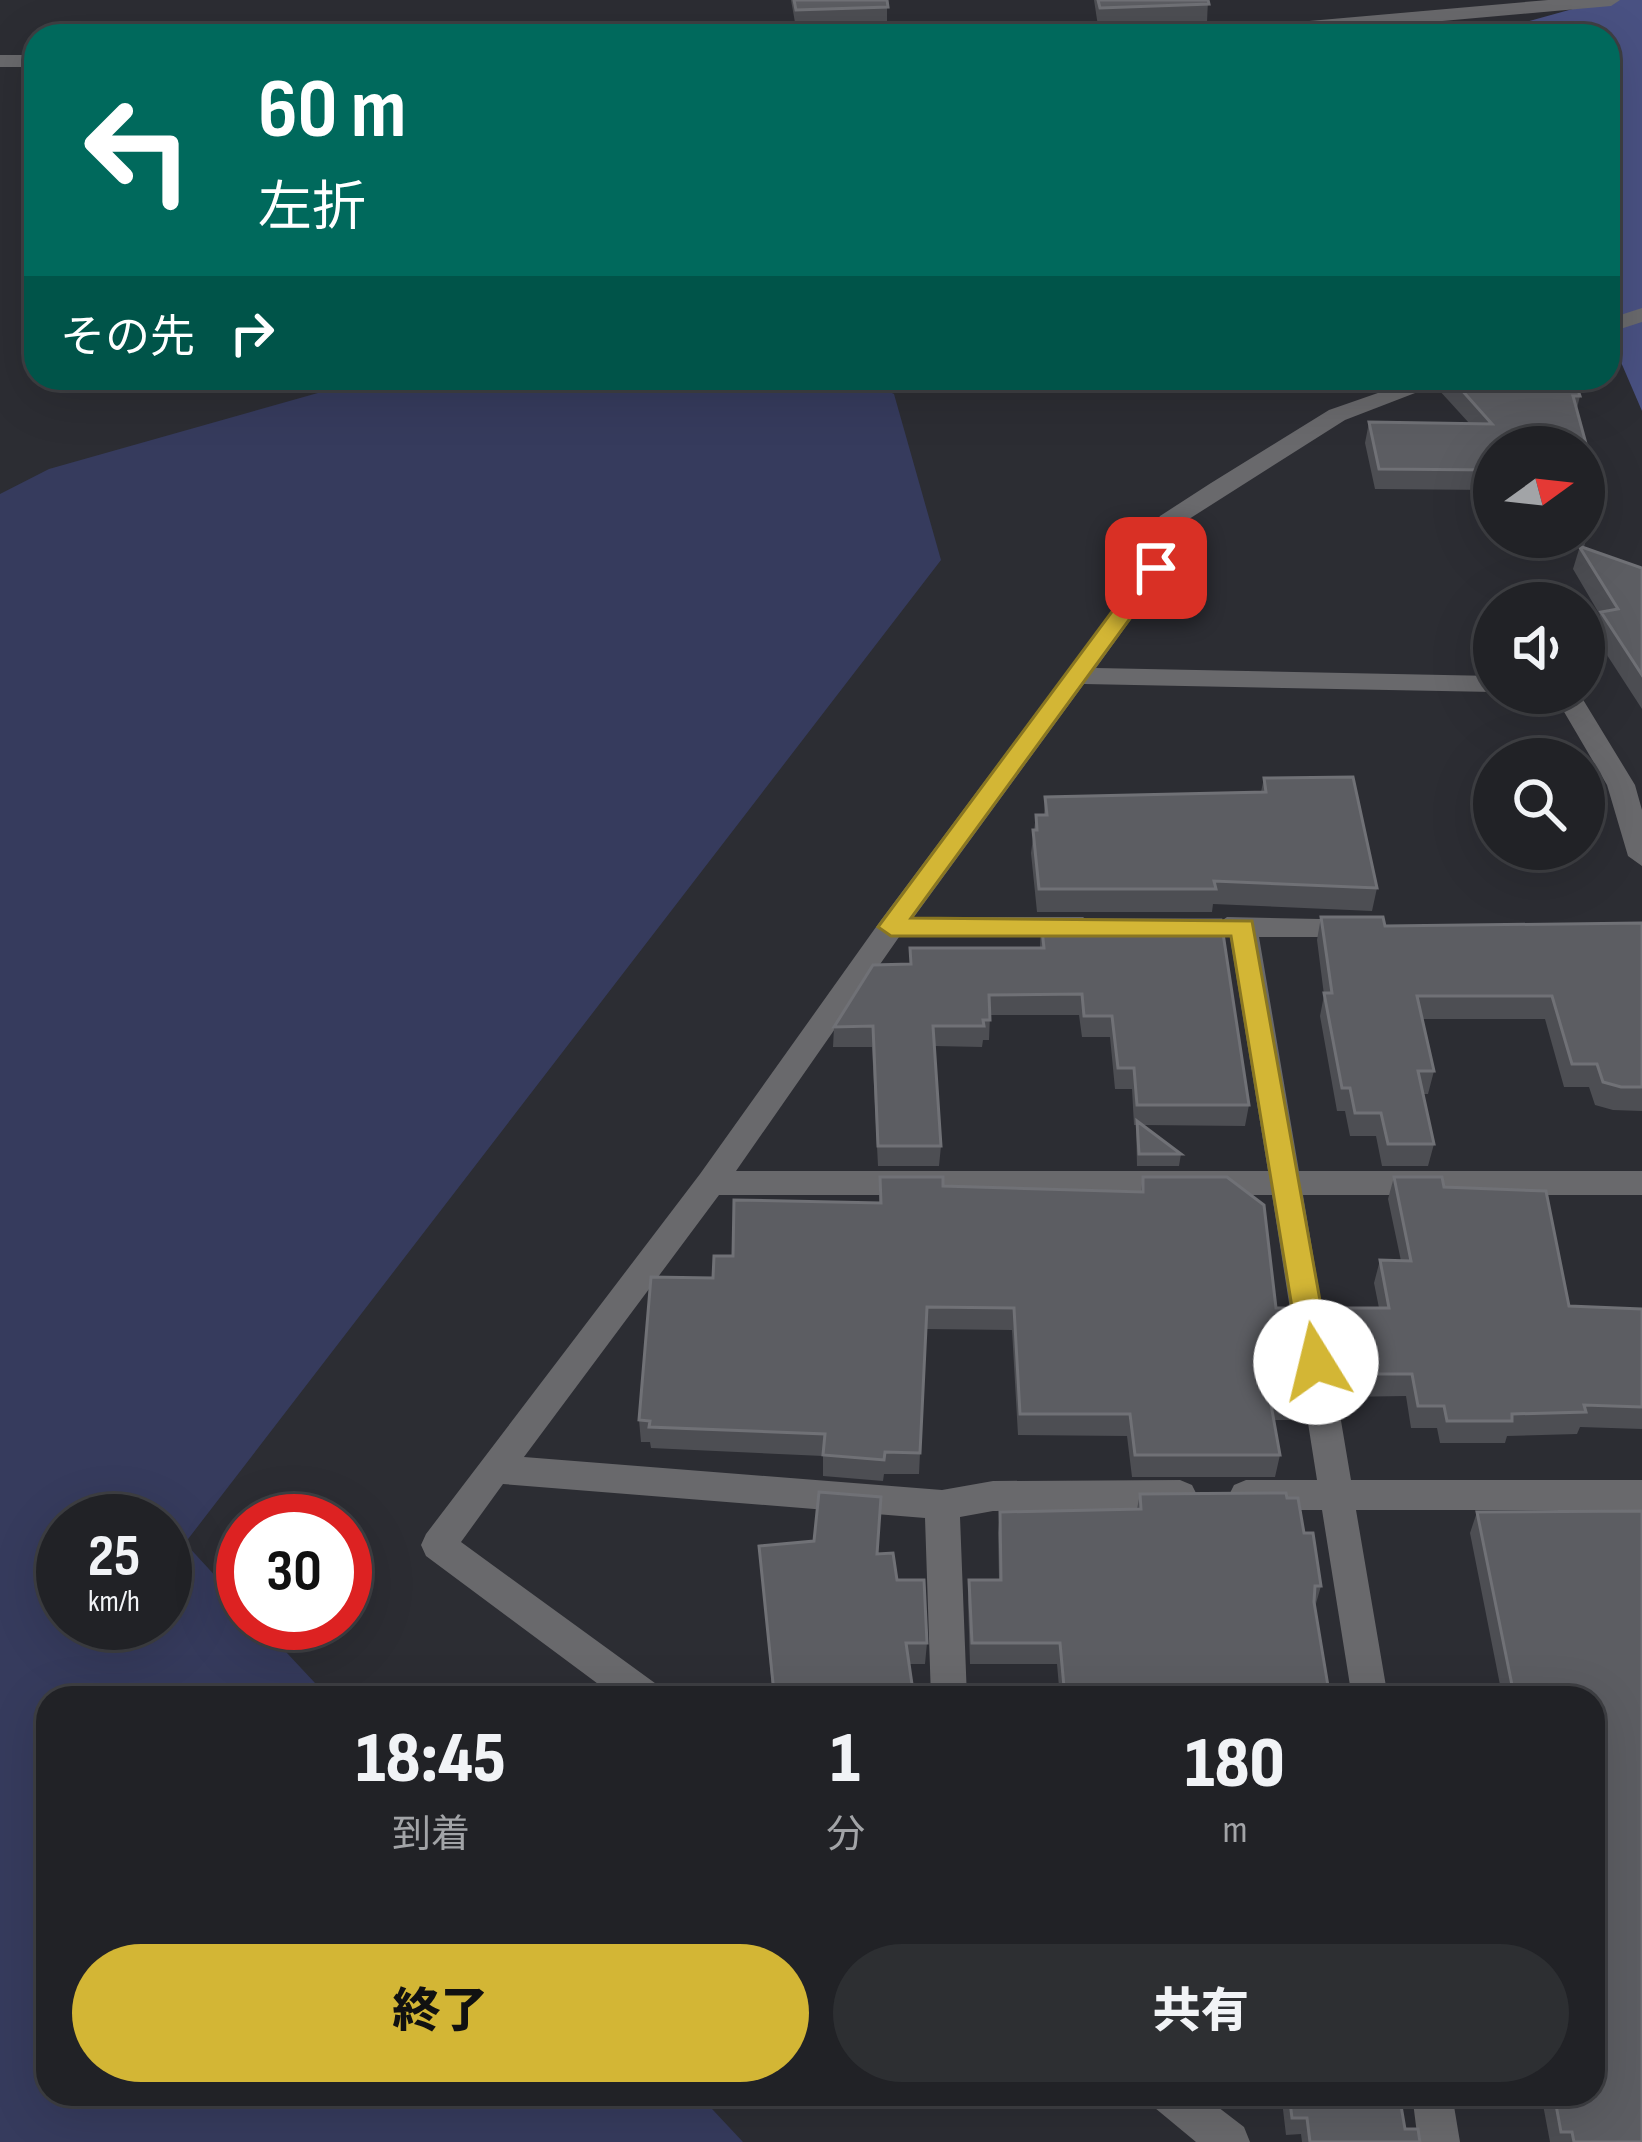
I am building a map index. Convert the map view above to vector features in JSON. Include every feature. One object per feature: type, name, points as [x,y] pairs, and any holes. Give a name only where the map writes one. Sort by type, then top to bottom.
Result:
[{"type":"street","points":[[1342,24],[1611,0]]},
{"type":"street","points":[[630,1686],[439,1545],[491,1469],[711,1183],[891,927],[1156,568],[1141,565],[1169,521],[1337,415],[1409,390]]},
{"type":"street","points":[[1076,676],[1473,684]]},
{"type":"street","points":[[1579,714],[1621,785],[1642,856]]},
{"type":"street","points":[[1196,927],[1384,926]]},
{"type":"street","points":[[891,927],[1102,927]]},
{"type":"street","points":[[1243,927],[1368,1686]]},
{"type":"street","points":[[711,1183],[1642,1183]]},
{"type":"street","points":[[491,1469],[942,1505],[993,1496],[1642,1495]]},
{"type":"street","points":[[942,1505],[949,1686]]},
{"type":"street","points":[[1183,2106],[1229,2142]]},
{"type":"street","points":[[1434,2106],[1439,2142]]},
{"type":"shaded area","points":[[1605,0],[1642,0],[1642,411],[1620,360],[1620,24],[1519,24]]},
{"type":"shaded area","points":[[329,390],[886,390],[894,394],[941,560],[223,1494],[216,1494],[216,1503],[192,1534],[192,1494],[36,1494],[36,1650],[192,1650],[192,1551],[216,1577],[216,1650],[284,1650],[318,1686],[36,1686],[36,2106],[709,2106],[743,2142],[0,2142],[0,494],[49,469]]},
{"type":"building","points":[[794,0],[887,0],[888,7],[796,10]]},
{"type":"building","points":[[1098,0],[1208,0],[1209,4],[1100,8]]},
{"type":"building","points":[[1462,390],[1578,390],[1580,396],[1573,396],[1581,426],[1473,426],[1473,470],[1379,469],[1369,422],[1492,424]]},
{"type":"building","points":[[1605,555],[1642,568],[1642,675],[1605,618],[1605,611],[1618,609],[1586,558]]},
{"type":"building","points":[[1353,777],[1377,888],[1214,881],[1216,889],[1039,889],[1033,830],[1037,830],[1036,815],[1047,815],[1045,797],[1266,792],[1264,778]]},
{"type":"building","points":[[1321,917],[1383,917],[1385,926],[1642,923],[1642,1087],[1603,1082],[1597,1064],[1572,1064],[1552,996],[1417,996],[1434,1071],[1418,1071],[1434,1144],[1388,1144],[1381,1113],[1355,1113],[1350,1088],[1342,1088],[1324,993],[1332,993]]},
{"type":"building","points":[[1041,920],[1221,920],[1249,1105],[1137,1105],[1134,1068],[1118,1068],[1112,1016],[1084,1016],[1082,994],[989,995],[990,1020],[983,1020],[984,1026],[933,1026],[941,1146],[878,1146],[873,1026],[834,1027],[873,965],[911,964],[910,948],[1044,948]]},
{"type":"building","points":[[1137,1121],[1181,1154],[1139,1154]]},
{"type":"building","points":[[880,1177],[943,1177],[943,1186],[1143,1192],[1143,1177],[1227,1177],[1264,1205],[1276,1308],[1294,1308],[1304,1375],[1290,1375],[1295,1398],[1270,1399],[1280,1455],[1135,1455],[1130,1414],[1020,1414],[1014,1308],[927,1307],[920,1453],[885,1452],[884,1460],[823,1455],[825,1434],[649,1427],[650,1421],[639,1420],[651,1277],[713,1278],[714,1256],[733,1256],[734,1200],[881,1203]]},
{"type":"building","points":[[1394,1177],[1442,1177],[1444,1187],[1546,1191],[1569,1306],[1642,1309],[1642,1407],[1584,1405],[1586,1412],[1512,1414],[1512,1421],[1447,1421],[1444,1406],[1418,1406],[1412,1374],[1347,1374],[1336,1308],[1389,1308],[1380,1260],[1411,1261]]},
{"type":"building","points":[[819,1492],[881,1497],[877,1554],[893,1553],[897,1580],[924,1580],[927,1643],[906,1643],[912,1686],[773,1686],[759,1546],[814,1541]]},
{"type":"building","points":[[1286,1493],[1287,1498],[1298,1498],[1304,1533],[1313,1533],[1321,1586],[1315,1586],[1314,1602],[1328,1686],[1064,1686],[1060,1643],[972,1643],[969,1580],[1001,1580],[1000,1512],[1141,1509],[1140,1494]]},
{"type":"building","points":[[1642,1511],[1642,2142],[1574,2142],[1572,2132],[1561,2132],[1556,2106],[1605,2106],[1605,1686],[1512,1686],[1477,1512]]},
{"type":"building","points":[[1290,2106],[1401,2106],[1405,2129],[1418,2129],[1420,2142],[1310,2142],[1307,2118],[1292,2118]]},
{"type":"route","points":[[1156,568],[891,927],[1243,927],[1316,1362]]}]
